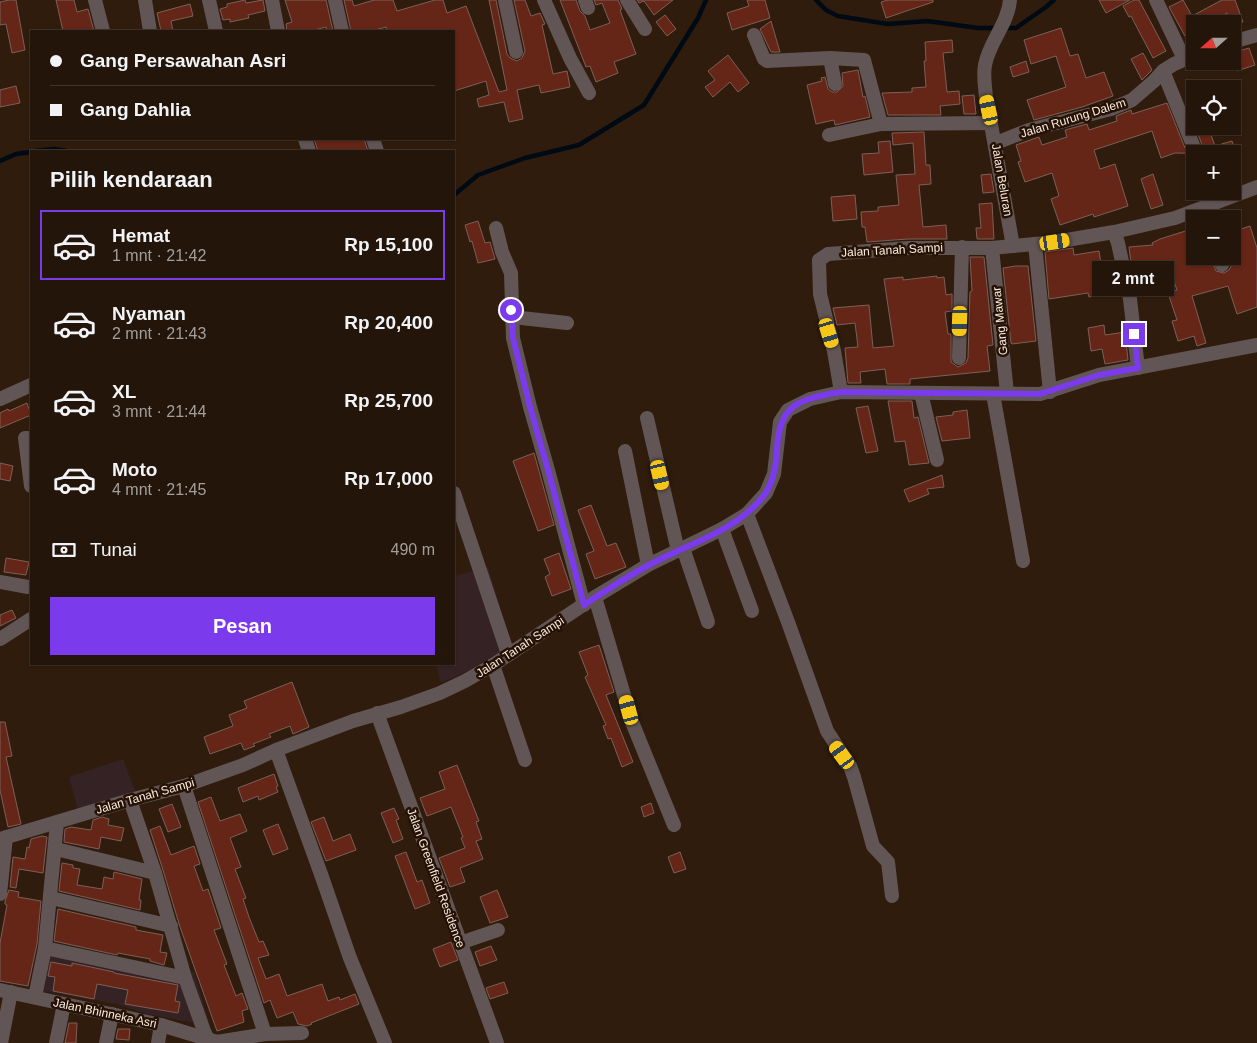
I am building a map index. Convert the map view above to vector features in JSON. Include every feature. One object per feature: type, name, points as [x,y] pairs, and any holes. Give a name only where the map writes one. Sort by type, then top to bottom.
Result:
[{"type":"street","points":[[95,0],[103,30]]},
{"type":"street","points":[[145,0],[150,30]]},
{"type":"street","points":[[210,0],[216,30]]},
{"type":"street","points":[[272,0],[278,30]]},
{"type":"street","points":[[335,0],[342,30]]},
{"type":"street","points":[[505,0],[516,52]]},
{"type":"street","points":[[544,0],[566,51],[589,93]]},
{"type":"street","points":[[627,0],[645,29]]},
{"type":"street","points":[[1156,0],[1186,50]]},
{"type":"street","name":"Jalan Beluran","points":[[1010,6],[988,56],[984,76],[986,97],[996,143],[1013,246]]},
{"type":"street","points":[[754,34],[764,59],[767,61],[830,58],[864,60],[881,124]]},
{"type":"street","points":[[1241,39],[1257,35]]},
{"type":"street","points":[[830,58],[835,84]]},
{"type":"street","name":"Jalan Rurung Dalem","points":[[996,143],[1029,130],[1112,109],[1132,100],[1154,81],[1163,70],[1186,59]]},
{"type":"street","points":[[1163,70],[1194,144]]},
{"type":"street","points":[[829,135],[881,124],[991,123]]},
{"type":"street","name":"Jalan Tanah Sampi","points":[[1212,210],[1257,187]]},
{"type":"street","name":"Jalan Tanah Sampi","points":[[3,838],[184,786],[243,765],[276,750],[440,692],[465,681],[493,665],[648,565],[722,529],[747,514],[766,493],[774,474],[780,422],[788,410],[810,399],[841,392],[834,351],[820,294],[819,267],[822,257],[828,254],[908,248],[992,248],[1035,244],[1114,232],[1186,216]]},
{"type":"street","points":[[496,228],[504,257],[511,273],[513,338],[548,470],[590,601],[632,722],[674,825]]},
{"type":"street","points":[[1114,232],[1130,299],[1138,368]]},
{"type":"street","points":[[1035,244],[1050,392]]},
{"type":"street","points":[[959,358],[962,247]]},
{"type":"street","name":"Gang Mawar","points":[[992,248],[1007,393]]},
{"type":"street","points":[[512,317],[567,323]]},
{"type":"street","points":[[841,392],[1040,394],[1099,375],[1257,345]]},
{"type":"street","points":[[0,399],[30,389]]},
{"type":"street","points":[[921,393],[937,460]]},
{"type":"street","points":[[993,394],[1023,561]]},
{"type":"street","points":[[647,418],[681,549],[708,622]]},
{"type":"street","points":[[28,438],[30,470]]},
{"type":"street","points":[[625,451],[648,565]]},
{"type":"street","points":[[455,495],[508,654]]},
{"type":"street","points":[[747,514],[827,731],[850,766],[854,776],[873,846],[888,862],[892,896]]},
{"type":"street","points":[[722,529],[752,611]]},
{"type":"street","points":[[0,582],[28,587]]},
{"type":"street","points":[[0,639],[30,620]]},
{"type":"street","points":[[493,665],[525,760]]},
{"type":"street","name":"Jalan Greenfield Residence","points":[[377,713],[497,1043]]},
{"type":"street","points":[[276,750],[350,958],[385,1043]]},
{"type":"street","points":[[184,786],[265,1034]]},
{"type":"street","points":[[130,800],[155,873],[185,978],[208,1042]]},
{"type":"street","points":[[35,998],[45,948],[56,849],[57,822]]},
{"type":"street","points":[[0,894],[3,838]]},
{"type":"street","points":[[56,849],[155,873]]},
{"type":"street","points":[[51,898],[171,926]]},
{"type":"street","points":[[460,943],[498,930]]},
{"type":"street","points":[[45,948],[185,978]]},
{"type":"street","points":[[1,1043],[5,991]]},
{"type":"street","name":"Jalan Bhinneka Asri","points":[[5,991],[161,1025],[208,1042],[265,1034],[302,1033]]},
{"type":"street","points":[[56,1043],[64,1004]]},
{"type":"street","points":[[106,1043],[112,1014]]},
{"type":"street","points":[[158,1043],[161,1025]]},
{"type":"shaded area","points":[[488,567],[513,650],[441,683],[436,665],[455,665],[455,576]]},
{"type":"shaded area","points":[[123,759],[136,794],[78,810],[69,777]]},
{"type":"shaded area","points":[[52,946],[194,972],[210,1026],[147,1014],[117,1004],[44,991]]},
{"type":"building","points":[[16,0],[25,50],[12,53],[6,24],[0,25],[0,2]]},
{"type":"building","points":[[56,0],[74,0],[77,12],[88,9],[94,30],[63,30]]},
{"type":"building","points":[[245,0],[246,3],[263,0],[265,11],[248,15],[249,18],[230,22],[230,19],[223,20],[220,9],[227,7],[227,4]]},
{"type":"building","points":[[285,0],[326,0],[333,30],[327,30],[326,27],[314,30],[287,30],[286,24],[292,22]]},
{"type":"building","points":[[344,0],[352,0],[354,6],[374,0],[393,0],[397,11],[435,0],[443,0],[447,13],[466,6],[499,92],[507,90],[489,0],[496,0],[507,54],[510,58],[517,61],[522,58],[525,51],[514,0],[525,0],[531,16],[540,13],[545,24],[542,25],[553,74],[567,71],[570,87],[541,93],[539,85],[517,90],[523,119],[509,122],[504,102],[479,107],[477,99],[489,95],[486,81],[455,91],[455,30],[387,30],[386,27],[376,30],[351,30]]},
{"type":"building","points":[[560,0],[576,0],[590,30],[610,23],[602,3],[596,5],[594,0],[618,0],[636,54],[614,62],[618,73],[596,82],[590,66],[586,67]]},
{"type":"building","points":[[637,0],[673,0],[654,15],[644,1],[639,3]]},
{"type":"building","points":[[747,0],[765,0],[770,18],[732,30],[727,13],[749,6]]},
{"type":"building","points":[[888,0],[933,0],[933,2],[886,18],[881,2]]},
{"type":"building","points":[[1099,0],[1130,0],[1106,13]]},
{"type":"building","points":[[1134,0],[1139,0],[1166,51],[1153,58],[1131,16],[1129,17],[1123,6]]},
{"type":"building","points":[[1183,0],[1191,15],[1186,15],[1186,38],[1169,7]]},
{"type":"building","points":[[1222,0],[1235,0],[1240,15],[1228,15],[1227,13],[1223,15],[1194,15]]},
{"type":"building","points":[[190,4],[193,16],[171,21],[173,30],[161,30],[157,13]]},
{"type":"building","points":[[665,15],[676,29],[667,36],[656,22]]},
{"type":"building","points":[[771,21],[780,52],[771,52],[760,29]]},
{"type":"building","points":[[1061,28],[1070,56],[1078,54],[1086,78],[1104,72],[1113,96],[1082,107],[1034,120],[1027,100],[1066,87],[1056,56],[1031,64],[1024,40]]},
{"type":"building","points":[[952,40],[953,52],[943,53],[947,92],[959,91],[960,104],[940,106],[941,115],[888,115],[882,93],[912,92],[912,88],[926,87],[925,42]]},
{"type":"building","points":[[1249,48],[1255,65],[1241,70],[1241,50]]},
{"type":"building","points":[[1143,53],[1152,70],[1142,80],[1131,59]]},
{"type":"building","points":[[728,55],[749,83],[738,92],[730,82],[713,97],[705,87],[715,80],[708,71]]},
{"type":"building","points":[[1026,61],[1029,72],[1013,77],[1010,67]]},
{"type":"building","points":[[858,70],[863,97],[865,96],[870,117],[835,125],[834,120],[816,124],[807,85],[822,81],[821,78],[825,77],[828,89],[832,92],[837,92],[843,86],[842,73]]},
{"type":"building","points":[[16,86],[20,103],[0,107],[0,90]]},
{"type":"building","points":[[974,95],[976,114],[964,114],[962,96]]},
{"type":"building","points":[[1167,103],[1186,153],[1175,153],[1161,158],[1152,131],[1094,150],[1100,169],[1115,164],[1128,206],[1094,217],[1093,214],[1060,225],[1051,199],[1059,196],[1052,173],[1025,182],[1018,162],[1021,161],[1016,145],[1039,137],[1042,145],[1067,137],[1065,130],[1087,124],[1089,130],[1117,121],[1116,116],[1131,110],[1132,114]]},
{"type":"building","points":[[924,132],[926,165],[930,165],[931,184],[919,185],[923,227],[946,225],[947,239],[867,242],[865,227],[862,227],[861,212],[878,211],[878,207],[899,205],[896,175],[915,174],[913,143],[893,145],[892,133]]},
{"type":"building","points":[[1198,135],[1211,135],[1215,145],[1202,145]]},
{"type":"building","points":[[314,140],[364,140],[368,150],[318,150]]},
{"type":"building","points":[[890,141],[893,172],[864,175],[862,154],[879,153],[878,142]]},
{"type":"building","points":[[1232,141],[1234,145],[1218,145]]},
{"type":"building","points":[[991,174],[994,192],[983,193],[981,175]]},
{"type":"building","points":[[1153,174],[1163,205],[1151,209],[1141,179]]},
{"type":"building","points":[[855,195],[857,219],[833,221],[831,197]]},
{"type":"building","points":[[992,203],[994,239],[977,239],[976,228],[981,228],[979,204]]},
{"type":"building","points":[[478,221],[485,243],[490,242],[495,259],[478,263],[465,225]]},
{"type":"building","points":[[1250,226],[1257,248],[1257,307],[1237,314],[1228,286],[1192,296],[1206,343],[1197,346],[1194,336],[1178,341],[1172,321],[1177,320],[1168,293],[1177,290],[1170,270],[1156,275],[1152,261],[1131,263],[1129,247],[1153,245],[1152,243],[1160,239],[1186,231],[1186,265],[1214,265],[1216,271],[1224,273],[1229,270],[1231,265],[1241,265],[1241,229]]},
{"type":"building","points":[[1073,248],[1074,255],[1099,251],[1106,294],[1089,297],[1088,293],[1049,299],[1045,252]]},
{"type":"building","points":[[970,257],[984,257],[993,345],[987,346],[990,371],[910,379],[910,384],[887,384],[885,369],[860,372],[861,383],[848,383],[845,348],[858,347],[855,323],[837,325],[833,308],[869,305],[873,348],[894,346],[884,279],[903,277],[903,280],[937,276],[937,278],[944,277],[946,295],[952,294],[952,311],[945,312],[948,334],[951,334],[951,362],[958,367],[966,363],[968,358],[970,292],[972,291]]},
{"type":"building","points":[[1028,266],[1036,341],[1012,344],[1003,268]]},
{"type":"building","points":[[1104,325],[1105,335],[1125,332],[1128,360],[1105,364],[1102,349],[1091,351],[1088,328]]},
{"type":"building","points":[[888,401],[912,401],[914,418],[918,417],[929,463],[909,465],[905,441],[895,442]]},
{"type":"building","points":[[27,403],[30,415],[0,428],[0,413],[8,409],[9,411]]},
{"type":"building","points":[[868,406],[878,451],[866,453],[856,408]]},
{"type":"building","points":[[967,410],[970,438],[942,441],[936,417],[953,415],[953,412]]},
{"type":"building","points":[[534,453],[554,525],[538,531],[513,461]]},
{"type":"building","points":[[0,463],[13,466],[10,481],[0,479]]},
{"type":"building","points":[[942,475],[944,487],[927,489],[929,494],[909,502],[904,490]]},
{"type":"building","points":[[591,505],[607,546],[616,543],[626,567],[595,579],[586,554],[594,551],[578,510]]},
{"type":"building","points":[[559,553],[571,589],[552,596],[545,577],[550,574],[544,559]]},
{"type":"building","points":[[6,558],[29,562],[26,575],[4,572]]},
{"type":"building","points":[[12,610],[16,618],[0,626],[0,615]]},
{"type":"building","points":[[599,645],[614,692],[606,695],[633,762],[622,767],[611,738],[608,739],[603,726],[606,725],[585,677],[588,675],[579,652]]},
{"type":"building","points":[[292,682],[309,727],[293,734],[290,726],[269,734],[271,737],[253,744],[255,746],[244,750],[241,743],[210,754],[204,737],[233,726],[229,715],[247,708],[244,701]]},
{"type":"building","points":[[0,722],[5,722],[12,756],[6,757],[21,824],[8,827],[0,790]]},
{"type":"building","points":[[457,765],[479,821],[476,822],[482,839],[476,841],[483,859],[460,868],[465,882],[450,887],[439,858],[465,848],[461,838],[463,837],[451,807],[427,816],[420,798],[445,789],[439,772]]},
{"type":"building","points":[[274,774],[278,792],[259,800],[258,796],[243,802],[238,788]]},
{"type":"building","points":[[211,797],[220,821],[240,814],[247,831],[230,838],[241,867],[235,869],[246,898],[243,899],[249,917],[259,942],[263,941],[269,955],[258,958],[266,979],[279,974],[287,996],[322,984],[328,1001],[339,997],[340,1000],[355,994],[359,1004],[307,1026],[298,1024],[293,1012],[277,1018],[270,1000],[264,1003],[198,802]]},
{"type":"building","points":[[651,803],[654,813],[644,817],[641,807]]},
{"type":"building","points":[[172,804],[181,827],[168,832],[159,809]]},
{"type":"building","points":[[394,808],[399,819],[396,820],[403,839],[393,843],[381,813]]},
{"type":"building","points":[[102,817],[109,819],[108,825],[124,828],[121,841],[101,837],[99,849],[64,842],[65,829],[71,827],[91,830],[93,820]]},
{"type":"building","points":[[324,817],[333,841],[350,834],[356,850],[326,861],[311,822]]},
{"type":"building","points":[[278,824],[288,849],[273,855],[263,830]]},
{"type":"building","points":[[160,826],[171,855],[194,846],[200,864],[194,866],[203,891],[208,889],[221,928],[214,930],[227,964],[224,965],[236,996],[242,993],[248,1009],[242,1011],[244,1022],[217,1031],[180,927],[150,830]]},
{"type":"building","points":[[42,836],[47,837],[43,873],[19,869],[16,888],[10,887],[13,857],[25,859],[27,847],[29,848],[31,839]]},
{"type":"building","points":[[406,852],[417,882],[422,880],[430,903],[415,909],[395,856]]},
{"type":"building","points":[[680,852],[686,869],[674,873],[668,857]]},
{"type":"building","points":[[62,863],[73,865],[73,868],[80,869],[77,885],[102,889],[104,877],[113,879],[114,872],[142,879],[139,900],[141,900],[140,910],[59,891]]},
{"type":"building","points":[[9,890],[19,892],[18,897],[41,901],[37,944],[28,986],[0,981],[0,943],[7,905],[5,901]]},
{"type":"building","points":[[497,890],[508,917],[490,923],[480,897]]},
{"type":"building","points":[[58,909],[136,927],[136,930],[163,935],[160,952],[167,953],[164,965],[150,961],[150,959],[118,953],[117,955],[54,941]]},
{"type":"building","points":[[451,942],[458,960],[440,967],[433,949]]},
{"type":"building","points":[[491,946],[497,960],[480,966],[475,952]]},
{"type":"building","points":[[51,962],[72,966],[72,963],[178,985],[175,1001],[180,1002],[178,1013],[125,1004],[128,990],[97,984],[94,999],[53,991],[55,977],[48,976]]},
{"type":"building","points":[[504,982],[508,993],[490,999],[486,988]]},
{"type":"building","points":[[69,1023],[77,1023],[76,1043],[65,1043]]},
{"type":"building","points":[[118,1029],[130,1029],[129,1040],[116,1039]]},
{"type":"waterway","points":[[455,194],[478,175],[525,158],[579,145],[644,105],[698,18],[706,0]]},
{"type":"waterway","points":[[816,0],[826,10],[838,16],[888,24],[927,21],[978,28],[1016,28],[1054,0]]},
{"type":"waterway","points":[[44,150],[60,150]]},
{"type":"waterway","points":[[0,161],[16,154],[30,152]]},
{"type":"route","points":[[511,310],[513,338],[530,407],[584,605],[648,565],[722,529],[747,514],[766,493],[774,474],[780,422],[788,410],[799,403],[841,392],[993,394],[1040,394],[1050,392],[1099,375],[1138,368],[1134,334]]}]
